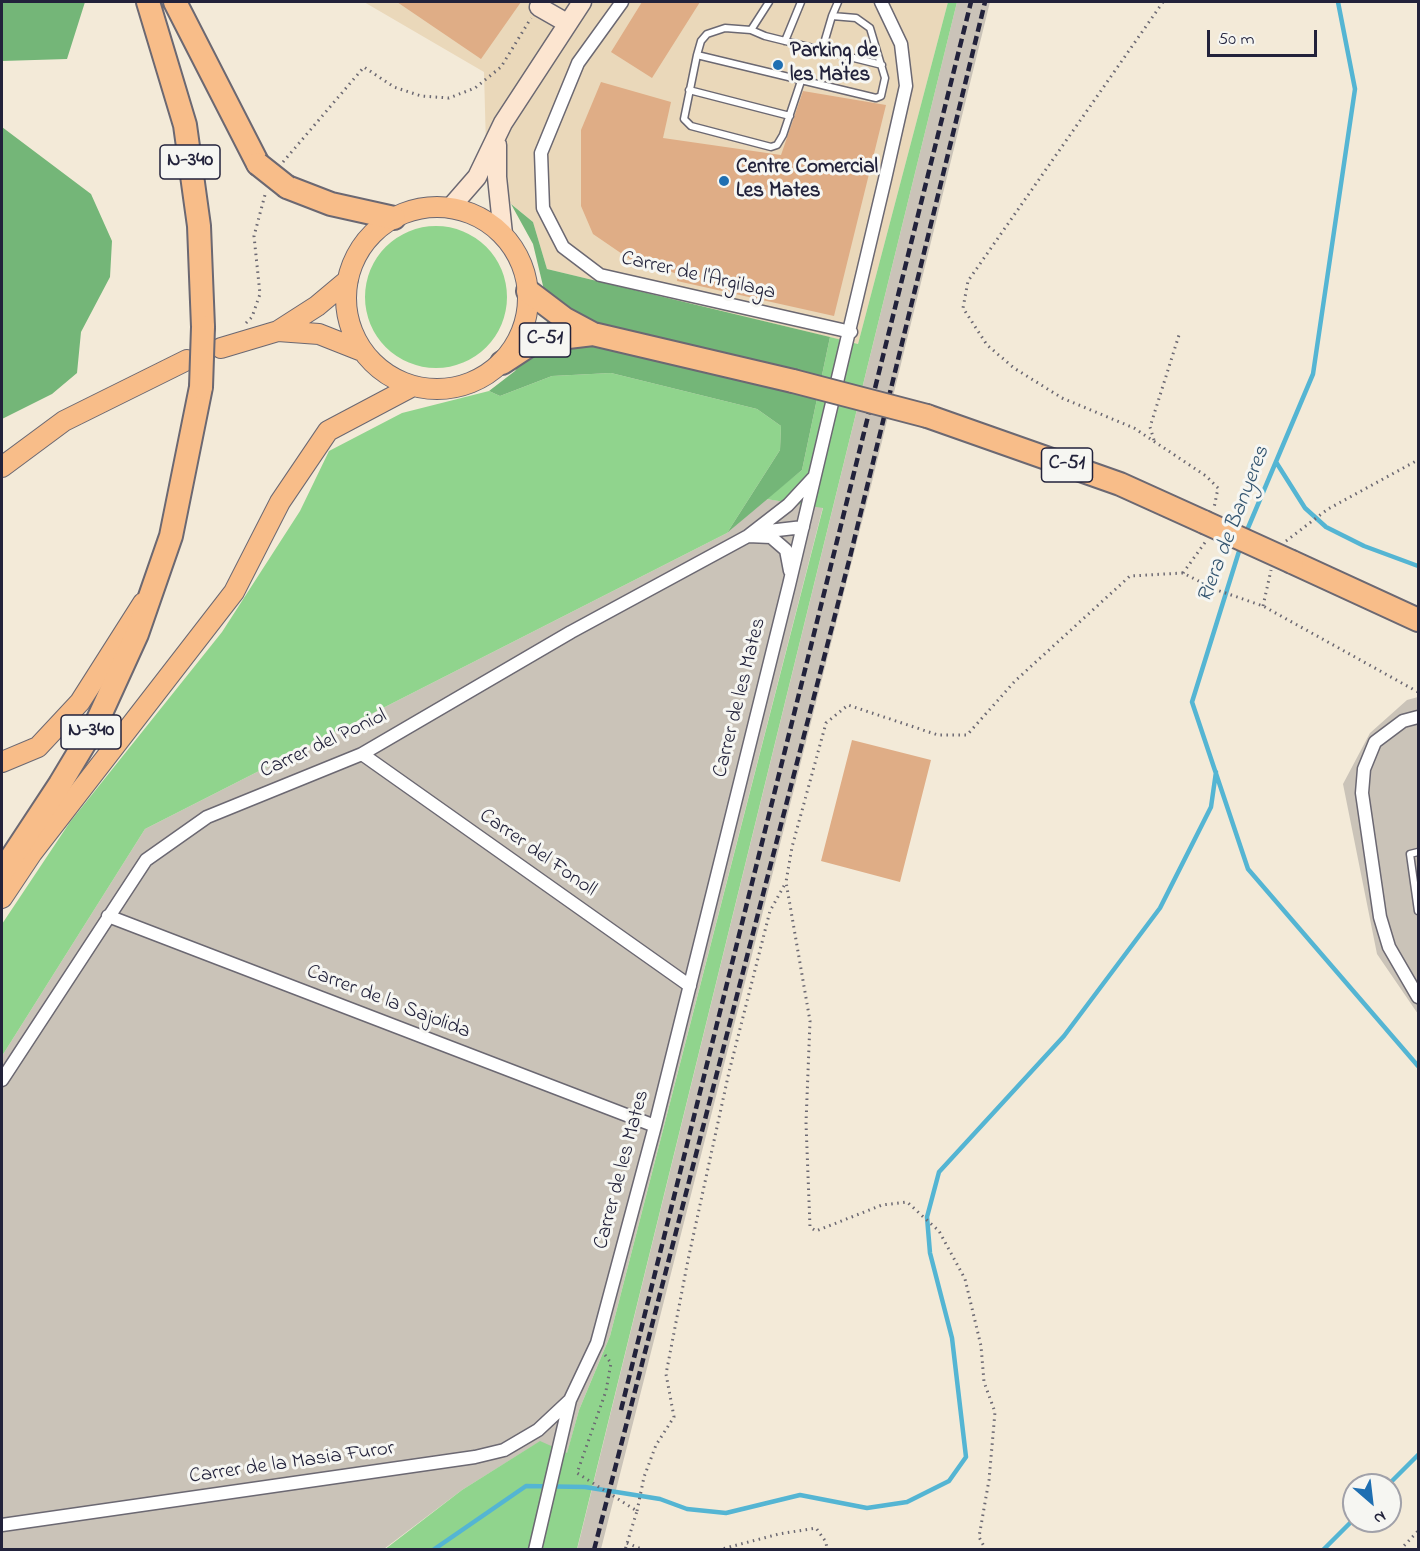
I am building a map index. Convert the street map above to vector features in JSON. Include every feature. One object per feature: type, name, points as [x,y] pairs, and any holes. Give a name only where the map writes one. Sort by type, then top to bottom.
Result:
[{"type":"highway","name":"N-340","points":[[2,872],[96,724],[137,634],[158,580],[171,536],[201,387],[203,327],[199,226],[185,125],[148,2]]},
{"type":"highway","points":[[175,2],[273,175],[331,204],[394,218]]},
{"type":"highway","name":"C-51","points":[[528,291],[565,319],[593,334],[794,381],[927,416],[1120,484],[1419,620]]},
{"type":"highway","name":"C-51","points":[[502,363],[528,346],[543,340],[593,334]]},
{"type":"highway","points":[[1327,578],[1419,633]]},
{"type":"highway","name":"C-51","points":[[1327,578],[1419,606]]},
{"type":"main road","points":[[278,331],[319,334],[362,351],[390,376],[413,386],[426,389],[454,388],[480,379],[502,363],[523,330],[528,291],[521,260],[502,234],[484,219],[450,208],[427,207],[394,218],[364,244],[348,280],[348,317],[362,351]]},
{"type":"main road","points":[[221,348],[278,331],[317,306],[348,280]]},
{"type":"main road","points":[[2,467],[64,421],[187,360]]},
{"type":"main road","points":[[2,898],[32,853],[234,592],[280,502],[328,431],[413,386]]},
{"type":"main road","points":[[2,475],[24,451]]},
{"type":"main road","points":[[2,762],[38,747],[80,702],[158,580]]},
{"type":"street","points":[[450,208],[477,177],[497,140],[503,123],[582,2]]},
{"type":"street","name":"Carrer de l'Argilaga","points":[[622,2],[578,63],[541,153],[543,208],[563,247],[600,275],[851,332]]},
{"type":"street","name":"Carrer de les Mates","points":[[570,1400],[597,1343],[655,1126],[851,332],[906,86],[901,44],[881,2]]},
{"type":"street","points":[[537,3],[567,22]]},
{"type":"street","points":[[497,140],[497,177],[502,234]]},
{"type":"street","name":"Carrer del Poniol","points":[[2,1080],[146,860],[207,818],[362,754],[571,632],[748,536],[788,505],[814,477]]},
{"type":"street","name":"Carrer del Poniol","points":[[748,536],[765,531],[803,527]]},
{"type":"street","points":[[748,536],[771,537],[786,550],[791,564],[789,585]]},
{"type":"street","points":[[1419,717],[1403,721],[1376,742],[1364,769],[1362,793],[1380,917],[1389,947],[1419,998]]},
{"type":"street","name":"Carrer del Fonoll","points":[[362,754],[690,986]]},
{"type":"street","name":"Carrer de la Sajolida","points":[[108,916],[655,1126]]},
{"type":"street","points":[[535,1550],[570,1400]]},
{"type":"street","name":"Carrer de la Masia Furor","points":[[2,1525],[485,1455],[504,1450],[538,1430],[570,1400]]},
{"type":"lane","points":[[751,30],[769,2]]},
{"type":"lane","points":[[785,41],[801,2]]},
{"type":"lane","points":[[822,50],[838,2]]},
{"type":"lane","points":[[697,55],[876,98],[881,96],[884,88],[882,65],[870,28],[856,18],[832,16]]},
{"type":"lane","points":[[801,81],[783,135],[777,145],[771,147],[691,126],[684,119],[701,41],[707,34],[725,28],[751,30],[785,41],[882,65]]},
{"type":"lane","points":[[689,90],[790,116]]},
{"type":"lane","points":[[1419,852],[1410,854],[1419,911]]},
{"type":"path","points":[[1163,2],[968,281],[963,308],[987,345],[1014,368],[1062,398],[1134,428],[1206,476],[1218,488],[1209,525],[1183,573]]},
{"type":"path","points":[[252,317],[260,294],[254,236],[273,175],[364,67],[394,87],[421,96],[449,98],[475,88],[501,67],[537,3]]},
{"type":"path","points":[[1154,442],[1150,428],[1179,335]]},
{"type":"path","points":[[1309,522],[1419,460]]},
{"type":"path","points":[[625,1550],[644,1477],[656,1445],[674,1417],[666,1374],[729,1072],[770,911],[786,882],[792,847],[826,723],[848,705],[938,735],[967,735],[1015,681],[1130,576],[1183,573],[1214,589],[1263,606],[1419,692]]},
{"type":"path","points":[[786,882],[810,1022],[806,1124],[810,1227],[816,1231],[882,1205],[907,1202],[927,1217],[944,1240],[965,1279],[981,1346],[984,1382],[995,1412],[989,1480],[979,1538],[986,1550]]},
{"type":"path","points":[[597,1343],[611,1363],[606,1391],[577,1473],[637,1511]]},
{"type":"path","points":[[717,1550],[779,1534],[816,1528],[826,1542],[827,1550]]},
{"type":"path","points":[[1400,1550],[1419,1531]]},
{"type":"path","points":[[627,1543],[644,1550]]},
{"type":"shaded area","points":[[364,2],[948,2],[858,344],[547,269],[533,222],[487,184],[484,72]]},
{"type":"shaded area","points":[[957,2],[990,2],[870,490],[601,1549],[577,1550]]},
{"type":"shaded area","points":[[766,499],[823,507],[610,1336],[579,1410],[567,1454],[539,1442],[462,1490],[384,1549],[2,1549],[2,1056],[145,829],[727,533]]},
{"type":"shaded area","points":[[1418,697],[1418,1014],[1377,954],[1343,784],[1370,733],[1407,700]]},
{"type":"green space","points":[[2,2],[85,2],[67,59],[2,61]]},
{"type":"green space","points":[[948,2],[957,2],[577,1549],[384,1550],[462,1490],[540,1441],[567,1453],[579,1410],[610,1336],[823,508],[766,499],[802,470],[830,337],[858,344]]},
{"type":"green space","points":[[2,127],[91,194],[112,241],[110,277],[81,332],[77,373],[52,394],[2,419]]},
{"type":"green space","points":[[511,204],[533,222],[547,269],[830,337],[802,470],[727,533],[780,450],[781,426],[757,409],[611,373],[552,376],[500,396],[489,391],[515,371],[547,323],[544,290],[533,244]]},
{"type":"green space","points":[[436,226],[463,232],[486,247],[501,270],[507,297],[501,324],[486,347],[463,362],[436,368],[409,362],[386,347],[371,324],[365,297],[371,270],[386,247],[409,232]]},
{"type":"green space","points":[[611,373],[757,409],[781,426],[780,450],[727,533],[145,829],[2,1056],[2,924],[70,822],[222,632],[300,511],[329,451],[402,413],[489,391],[500,396],[552,376]]},
{"type":"building","points":[[397,2],[521,2],[481,59]]},
{"type":"building","points":[[642,2],[700,2],[652,78],[611,52]]},
{"type":"building","name":"Centre Comercial Les Mates","points":[[601,82],[671,102],[663,138],[781,155],[803,91],[886,105],[834,316],[677,281],[678,274],[631,260],[593,234],[581,206],[581,130]]},
{"type":"building","points":[[852,740],[931,760],[900,882],[821,861]]},
{"type":"waterway","name":"Riera de Banyeres","points":[[1245,535],[1313,374],[1355,89],[1338,2]]},
{"type":"waterway","points":[[1276,462],[1305,508],[1326,527],[1364,546],[1418,566]]},
{"type":"waterway","name":"Riera de Banyeres","points":[[1241,545],[1192,702],[1248,869],[1418,1066]]},
{"type":"waterway","points":[[433,1550],[526,1486],[585,1487],[660,1499],[687,1509],[726,1513],[800,1495],[867,1508],[907,1502],[949,1481],[966,1457],[952,1338],[930,1253],[927,1217],[939,1172],[1064,1036],[1160,908],[1211,807],[1216,772]]},
{"type":"waterway","name":"Riera de Banyeres","points":[[1400,1473],[1418,1455]]},
{"type":"waterway","name":"Riera de Banyeres","points":[[1323,1550],[1342,1531]]},
{"type":"railway","points":[[621,1410],[971,2]]},
{"type":"railway","points":[[594,1550],[850,557],[985,2]]},
{"type":"place","name":"Parking de les Mates","points":[[778,65]]},
{"type":"place","name":"Centre Comercial Les Mates","points":[[724,181]]}]
